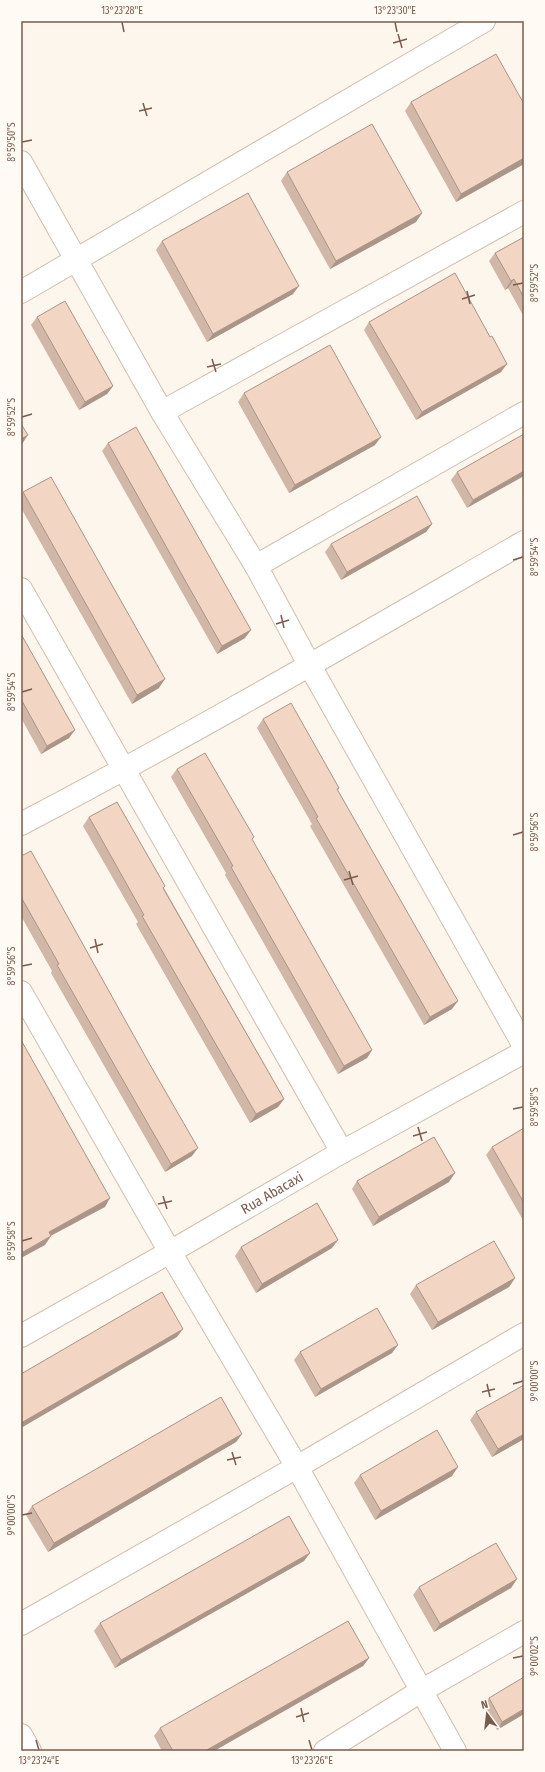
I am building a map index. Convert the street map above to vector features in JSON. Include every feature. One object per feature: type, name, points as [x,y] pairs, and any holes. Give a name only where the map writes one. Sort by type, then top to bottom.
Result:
[{"type":"street","points":[[21,292],[484,21]]},
{"type":"street","points":[[21,162],[162,412],[256,566],[310,666],[524,1046]]},
{"type":"street","points":[[162,412],[524,212]]},
{"type":"street","points":[[256,566],[524,413]]},
{"type":"street","points":[[21,824],[124,770],[310,666],[524,542]]},
{"type":"street","points":[[21,589],[342,1152]]},
{"type":"street","points":[[21,992],[170,1252],[297,1467],[455,1751]]},
{"type":"street","name":"Rua Abacaxi","points":[[21,1336],[170,1252],[342,1152],[524,1052]]},
{"type":"street","points":[[21,1624],[297,1467],[524,1334]]},
{"type":"street","points":[[325,1751],[421,1691],[524,1632]]},
{"type":"street","points":[[21,1735],[30,1751]]},
{"type":"building","points":[[496,54],[524,104],[524,158],[461,194],[411,102]]},
{"type":"building","points":[[372,124],[422,213],[336,261],[287,172]]},
{"type":"building","points":[[248,193],[299,286],[213,334],[162,241]]},
{"type":"building","points":[[524,237],[524,298],[514,279],[511,281],[495,253]]},
{"type":"building","points":[[455,273],[490,337],[492,336],[507,364],[422,412],[369,322]]},
{"type":"building","points":[[65,301],[113,386],[85,402],[37,317]]},
{"type":"building","points":[[330,345],[381,437],[295,485],[244,393]]},
{"type":"building","points":[[21,424],[28,435],[21,439]]},
{"type":"building","points":[[136,427],[251,630],[222,646],[108,443]]},
{"type":"building","points":[[524,434],[524,471],[473,500],[457,472]]},
{"type":"building","points":[[51,477],[165,679],[137,695],[23,492]]},
{"type":"building","points":[[417,496],[432,524],[347,572],[331,544]]},
{"type":"building","points":[[21,634],[75,730],[47,746],[21,699]]},
{"type":"building","points":[[291,703],[339,788],[337,789],[458,1001],[430,1017],[316,818],[318,817],[263,719]]},
{"type":"building","points":[[205,753],[254,837],[252,839],[372,1050],[344,1066],[231,867],[233,866],[177,769]]},
{"type":"building","points":[[117,802],[165,886],[163,888],[284,1099],[256,1114],[142,916],[144,915],[89,817]]},
{"type":"building","points":[[31,851],[198,1148],[171,1164],[57,965],[59,964],[21,897],[21,856]]},
{"type":"building","points":[[21,1040],[110,1198],[49,1232],[51,1236],[23,1252],[21,1249]]},
{"type":"building","points":[[524,1128],[524,1203],[492,1147]]},
{"type":"building","points":[[434,1137],[455,1173],[379,1217],[357,1181]]},
{"type":"building","points":[[317,1203],[338,1240],[262,1284],[241,1247]]},
{"type":"building","points":[[494,1241],[515,1278],[438,1322],[416,1285]]},
{"type":"building","points":[[162,1292],[183,1329],[21,1423],[21,1374]]},
{"type":"building","points":[[377,1308],[398,1345],[321,1389],[300,1352]]},
{"type":"building","points":[[524,1385],[524,1434],[498,1449],[476,1412]]},
{"type":"building","points":[[221,1397],[242,1434],[54,1543],[32,1506]]},
{"type":"building","points":[[437,1430],[458,1467],[381,1511],[360,1475]]},
{"type":"building","points":[[289,1516],[310,1553],[121,1660],[100,1623]]},
{"type":"building","points":[[496,1543],[517,1579],[440,1624],[419,1587]]},
{"type":"building","points":[[348,1621],[369,1658],[205,1751],[173,1751],[160,1728]]},
{"type":"building","points":[[524,1677],[524,1709],[502,1722],[489,1698]]}]
